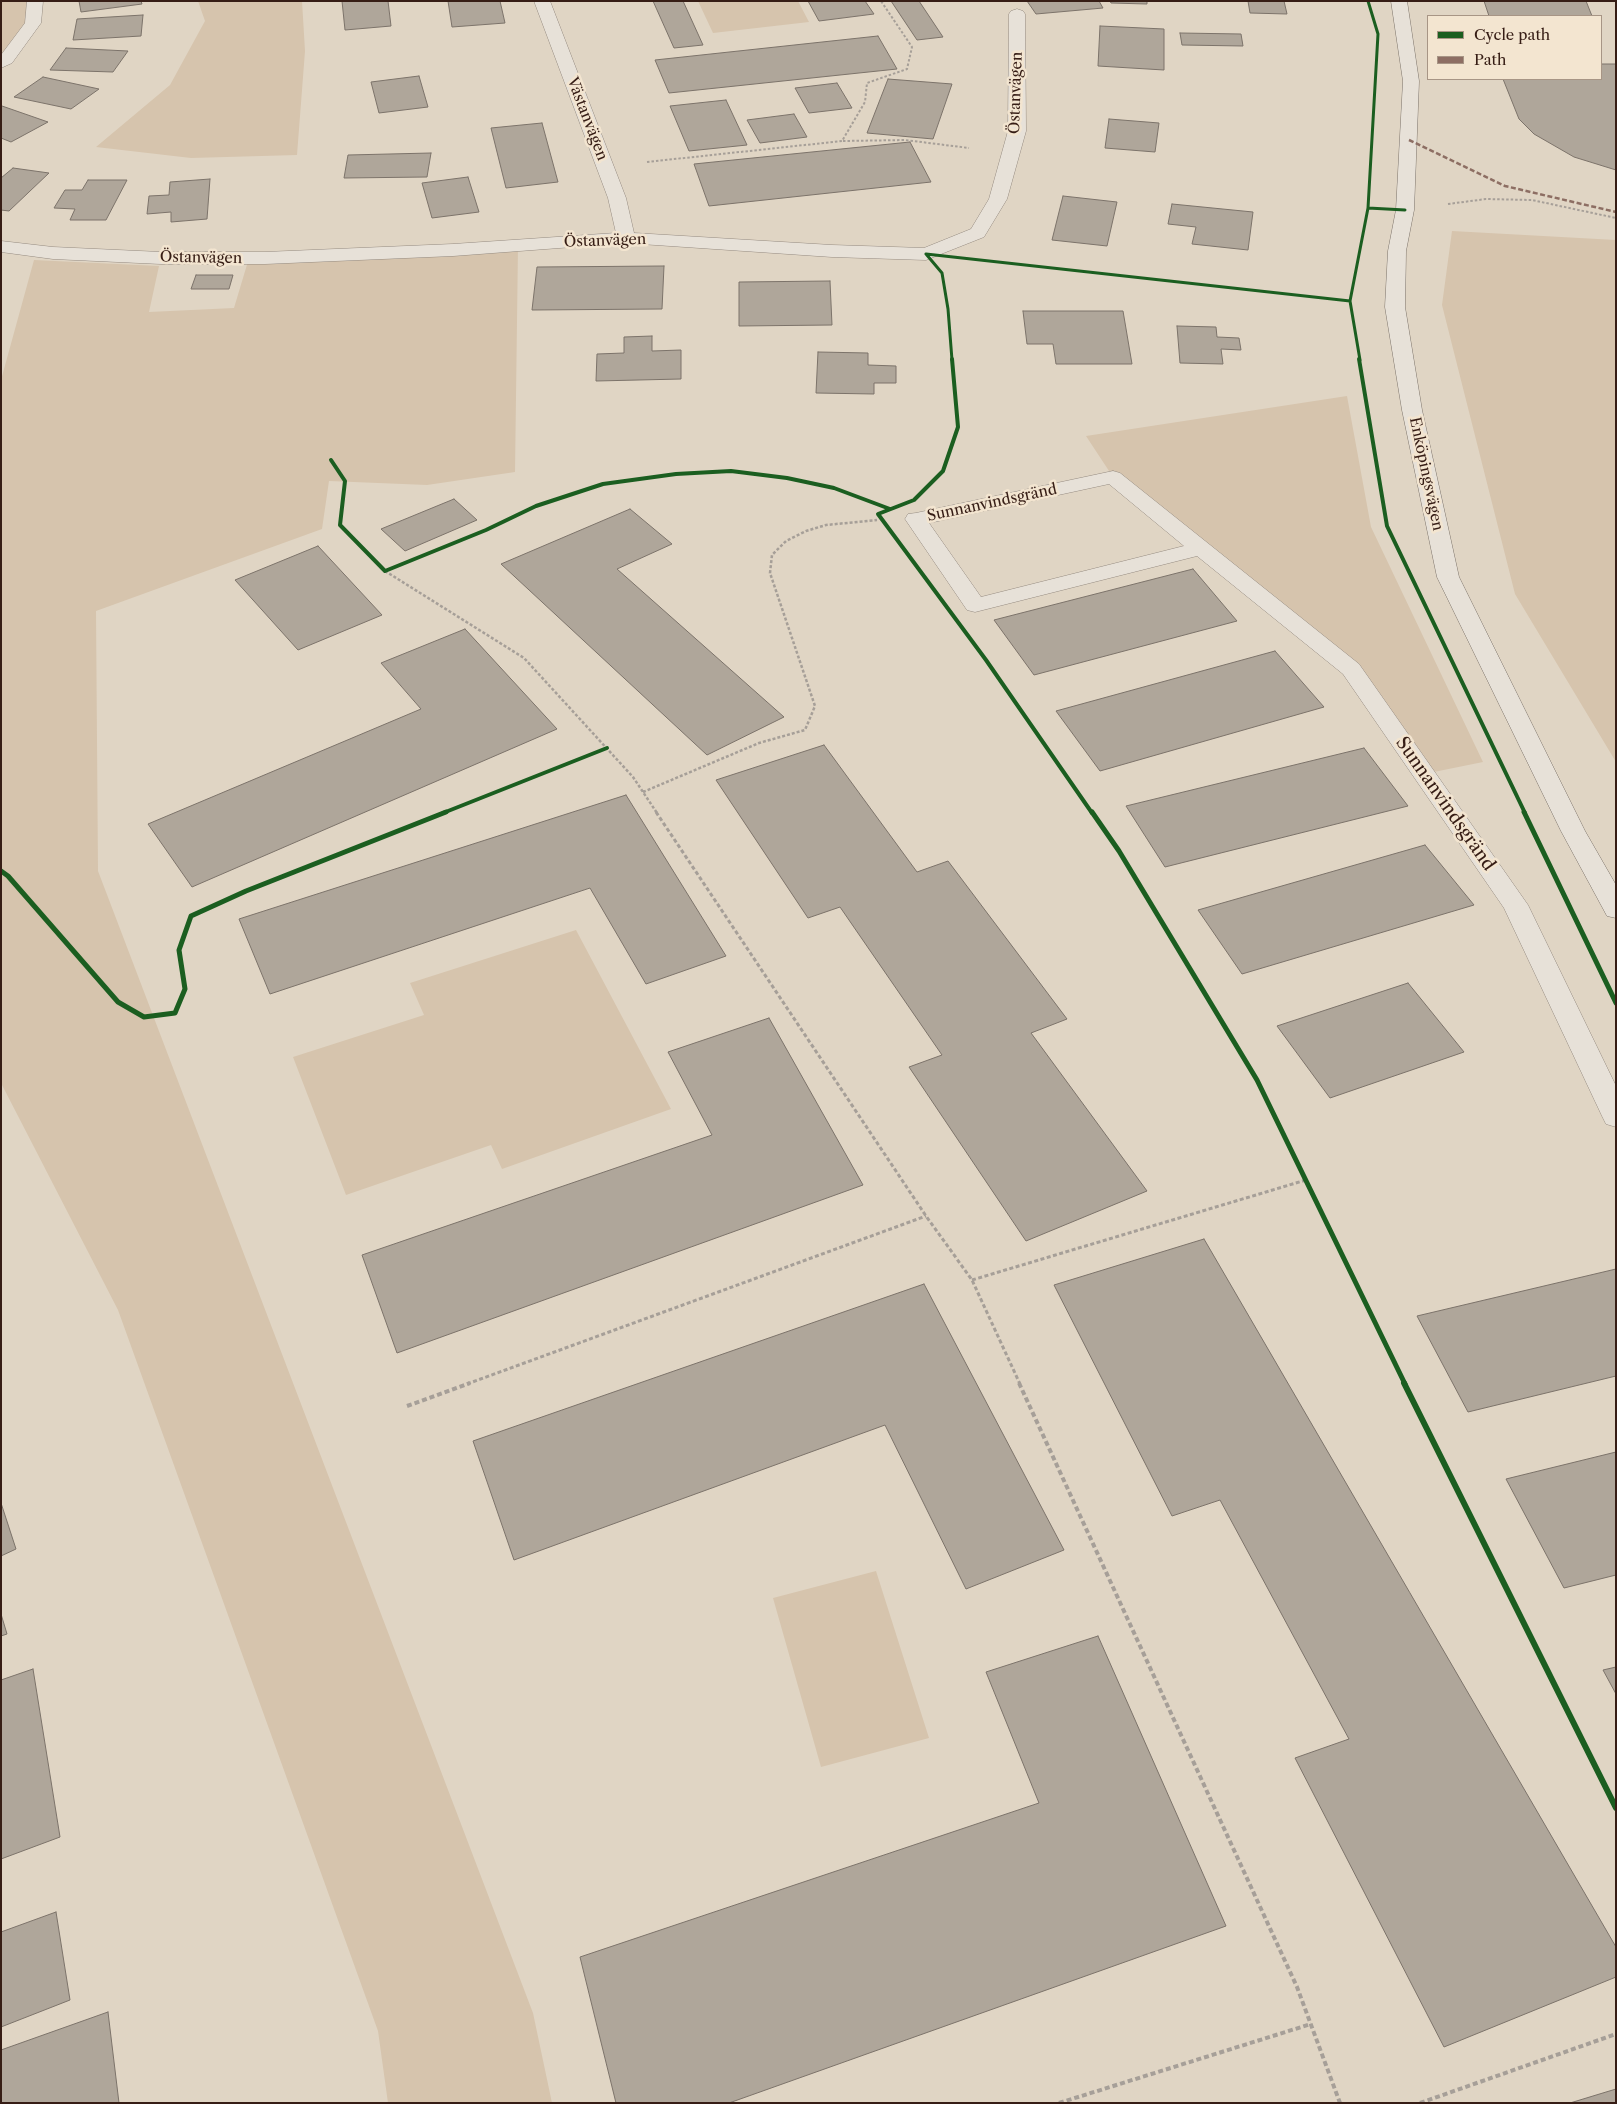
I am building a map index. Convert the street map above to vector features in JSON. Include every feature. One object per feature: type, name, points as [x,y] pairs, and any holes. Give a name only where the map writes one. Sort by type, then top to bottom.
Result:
[{"type":"street","points":[[1,63],[6,60],[33,23],[35,1]]},
{"type":"street","name":"Västanvägen","points":[[542,1],[617,198],[626,238]]},
{"type":"street","name":"Enköpingsvägen","points":[[1400,1],[1411,81],[1405,210],[1397,250],[1395,307],[1412,410],[1448,577],[1573,831],[1616,909]]},
{"type":"street","name":"Östanvägen","points":[[1,246],[53,253],[161,258],[264,258],[453,250],[626,238],[832,251],[926,254],[978,233],[998,198],[1017,131],[1017,14]]},
{"type":"street","name":"Sunnanvindsgränd","points":[[1201,548],[975,605],[916,519],[1113,477],[1351,669],[1514,905],[1616,1116]]},
{"type":"path","points":[[842,141],[865,102],[867,82],[907,69],[912,47],[881,1]]},
{"type":"path","points":[[605,166],[842,141],[905,140],[1011,153]]},
{"type":"path","points":[[1405,210],[1486,199],[1532,200],[1616,218]]},
{"type":"path","points":[[878,514],[882,519]]},
{"type":"path","points":[[643,792],[759,743],[805,730],[815,706],[770,573],[772,555],[786,541],[806,531],[826,525],[882,519]]},
{"type":"path","points":[[378,564],[385,571],[524,658],[633,777],[926,1216],[972,1280],[1297,1987],[1340,2103]]},
{"type":"path","points":[[385,571],[394,567]]},
{"type":"path","points":[[598,752],[607,748]]},
{"type":"path","points":[[1302,1172],[1310,1189]]},
{"type":"path","points":[[972,1280],[1306,1180]]},
{"type":"path","points":[[408,1406],[926,1216]]},
{"type":"path","points":[[1059,2103],[1311,2024]]},
{"type":"path","points":[[1420,2103],[1616,2034]]},
{"type":"shaded area","points":[[1,1],[35,1],[33,23],[1,63]]},
{"type":"shaded area","points":[[198,1],[302,1],[305,51],[297,155],[191,158],[96,147],[170,85],[205,21]]},
{"type":"shaded area","points":[[698,1],[798,1],[809,22],[713,33]]},
{"type":"shaded area","points":[[1452,231],[1616,240],[1616,762],[1515,594],[1442,305]]},
{"type":"shaded area","points":[[518,246],[515,472],[427,485],[329,481],[322,529],[96,611],[98,871],[533,2013],[552,2103],[388,2103],[378,2031],[118,1310],[1,1083],[1,380],[34,260],[159,266],[149,312],[234,308],[249,258]]},
{"type":"shaded area","points":[[1347,396],[1371,527],[1483,762],[1424,774],[1351,669],[1113,477],[1086,436]]},
{"type":"shaded area","points":[[576,930],[671,1109],[502,1169],[491,1145],[346,1195],[293,1057],[424,1015],[410,983]]},
{"type":"shaded area","points":[[876,1571],[929,1738],[821,1767],[773,1598]]},
{"type":"building","points":[[79,1],[141,1],[142,4],[81,12]]},
{"type":"building","points":[[342,1],[388,1],[391,26],[345,30]]},
{"type":"building","points":[[448,1],[500,1],[505,23],[452,27]]},
{"type":"building","points":[[653,1],[683,1],[703,45],[674,48]]},
{"type":"building","points":[[808,1],[865,1],[874,14],[819,21]]},
{"type":"building","points":[[891,1],[919,1],[943,37],[917,40]]},
{"type":"building","points":[[1027,1],[1099,1],[1103,8],[1036,14]]},
{"type":"building","points":[[1110,1],[1147,1],[1147,4],[1111,3]]},
{"type":"building","points":[[1248,1],[1284,1],[1287,14],[1250,13]]},
{"type":"building","points":[[1484,1],[1586,1],[1592,15],[1489,15]]},
{"type":"building","points":[[143,15],[141,36],[73,40],[77,19]]},
{"type":"building","points":[[1100,26],[1164,29],[1164,70],[1098,66]]},
{"type":"building","points":[[1180,33],[1241,34],[1243,46],[1182,45]]},
{"type":"building","points":[[878,36],[897,69],[669,93],[655,60]]},
{"type":"building","points":[[66,48],[128,51],[113,72],[50,70]]},
{"type":"building","points":[[1602,64],[1616,64],[1616,170],[1574,157],[1534,134],[1519,119],[1503,80],[1602,80]]},
{"type":"building","points":[[419,76],[428,107],[379,113],[371,82]]},
{"type":"building","points":[[43,77],[99,89],[71,109],[14,97]]},
{"type":"building","points":[[888,79],[952,84],[933,139],[867,133]]},
{"type":"building","points":[[837,83],[852,108],[809,113],[795,88]]},
{"type":"building","points":[[726,100],[747,145],[689,151],[670,106]]},
{"type":"building","points":[[1,106],[48,122],[11,142],[1,138]]},
{"type":"building","points":[[794,114],[807,137],[760,143],[747,120]]},
{"type":"building","points":[[1109,119],[1159,123],[1155,152],[1105,148]]},
{"type":"building","points":[[542,123],[558,182],[506,188],[491,128]]},
{"type":"building","points":[[910,142],[931,182],[709,206],[694,164]]},
{"type":"building","points":[[431,153],[427,177],[344,178],[348,155]]},
{"type":"building","points":[[13,168],[49,173],[9,211],[1,210],[1,178]]},
{"type":"building","points":[[468,177],[479,212],[432,218],[422,183]]},
{"type":"building","points":[[210,179],[207,219],[171,222],[171,212],[147,214],[149,196],[169,195],[170,182]]},
{"type":"building","points":[[88,180],[127,180],[106,220],[70,220],[75,209],[54,208],[65,190],[82,190]]},
{"type":"building","points":[[1063,196],[1117,202],[1107,246],[1052,240]]},
{"type":"building","points":[[1172,204],[1253,212],[1248,250],[1192,244],[1196,227],[1168,224]]},
{"type":"building","points":[[664,266],[662,309],[532,310],[537,267]]},
{"type":"building","points":[[196,275],[233,275],[229,289],[191,289]]},
{"type":"building","points":[[830,281],[832,325],[739,326],[739,282]]},
{"type":"building","points":[[1023,311],[1123,311],[1132,364],[1056,364],[1053,344],[1027,344]]},
{"type":"building","points":[[1177,326],[1216,327],[1217,337],[1239,338],[1241,350],[1221,349],[1223,364],[1180,363]]},
{"type":"building","points":[[652,336],[652,351],[681,350],[681,379],[596,381],[597,354],[624,353],[624,337]]},
{"type":"building","points":[[818,352],[868,353],[868,365],[896,366],[896,383],[874,383],[874,394],[816,393]]},
{"type":"building","points":[[454,499],[477,520],[405,551],[381,529]]},
{"type":"building","points":[[630,509],[672,544],[617,569],[784,717],[707,755],[501,564]]},
{"type":"building","points":[[318,546],[382,615],[298,650],[235,580]]},
{"type":"building","points":[[1193,569],[1237,621],[1034,675],[994,620]]},
{"type":"building","points":[[465,629],[557,729],[192,887],[148,824],[421,709],[381,663]]},
{"type":"building","points":[[1275,651],[1324,707],[1100,771],[1056,711]]},
{"type":"building","points":[[824,745],[917,872],[948,861],[1067,1019],[1031,1033],[1147,1191],[1026,1241],[909,1067],[942,1055],[840,907],[808,918],[716,780]]},
{"type":"building","points":[[1364,748],[1408,806],[1165,867],[1126,806]]},
{"type":"building","points":[[626,795],[726,956],[646,984],[590,888],[270,994],[239,919]]},
{"type":"building","points":[[1425,845],[1474,905],[1242,974],[1198,910]]},
{"type":"building","points":[[1408,983],[1464,1052],[1330,1098],[1277,1026]]},
{"type":"building","points":[[769,1018],[863,1185],[397,1353],[362,1255],[712,1135],[668,1052]]},
{"type":"building","points":[[1204,1239],[1616,1947],[1616,1977],[1444,2047],[1295,1758],[1349,1739],[1220,1500],[1172,1516],[1054,1285]]},
{"type":"building","points":[[1616,1269],[1616,1376],[1468,1412],[1417,1316]]},
{"type":"building","points":[[924,1284],[1064,1550],[966,1589],[885,1425],[514,1560],[473,1441]]},
{"type":"building","points":[[1616,1452],[1616,1575],[1564,1588],[1506,1479]]},
{"type":"building","points":[[1,1503],[16,1549],[1,1556]]},
{"type":"building","points":[[1,1614],[7,1634],[1,1636]]},
{"type":"building","points":[[1098,1636],[1226,1926],[729,2103],[616,2103],[580,1957],[1039,1803],[986,1672]]},
{"type":"building","points":[[1616,1667],[1616,1694],[1603,1670]]},
{"type":"building","points":[[33,1669],[60,1837],[1,1859],[1,1680]]},
{"type":"building","points":[[56,1912],[70,2000],[1,2027],[1,1932]]},
{"type":"building","points":[[108,2012],[119,2103],[1,2103],[1,2050]]},
{"type":"building","points":[[1616,2089],[1616,2103],[1570,2103]]},
{"type":"marked path","points":[[1409,140],[1505,186],[1616,212]]},
{"type":"cycle path","points":[[1368,1],[1378,34],[1368,208],[1405,210]]},
{"type":"cycle path","points":[[1368,208],[1350,301],[1387,526],[1616,1003]]},
{"type":"cycle path","points":[[926,254],[942,273],[948,309],[958,427],[943,471],[914,500],[878,514],[986,660],[1119,851],[1257,1080],[1440,1457],[1616,1808]]},
{"type":"cycle path","points":[[926,254],[1350,301]]},
{"type":"cycle path","points":[[331,460],[345,481],[340,525],[385,571],[486,530],[536,506],[603,484],[676,474],[731,471],[787,478],[834,488],[890,509]]},
{"type":"cycle path","points":[[1,871],[8,876],[118,1002],[144,1017],[175,1013],[185,989],[179,950],[191,916],[246,891],[607,748]]}]
